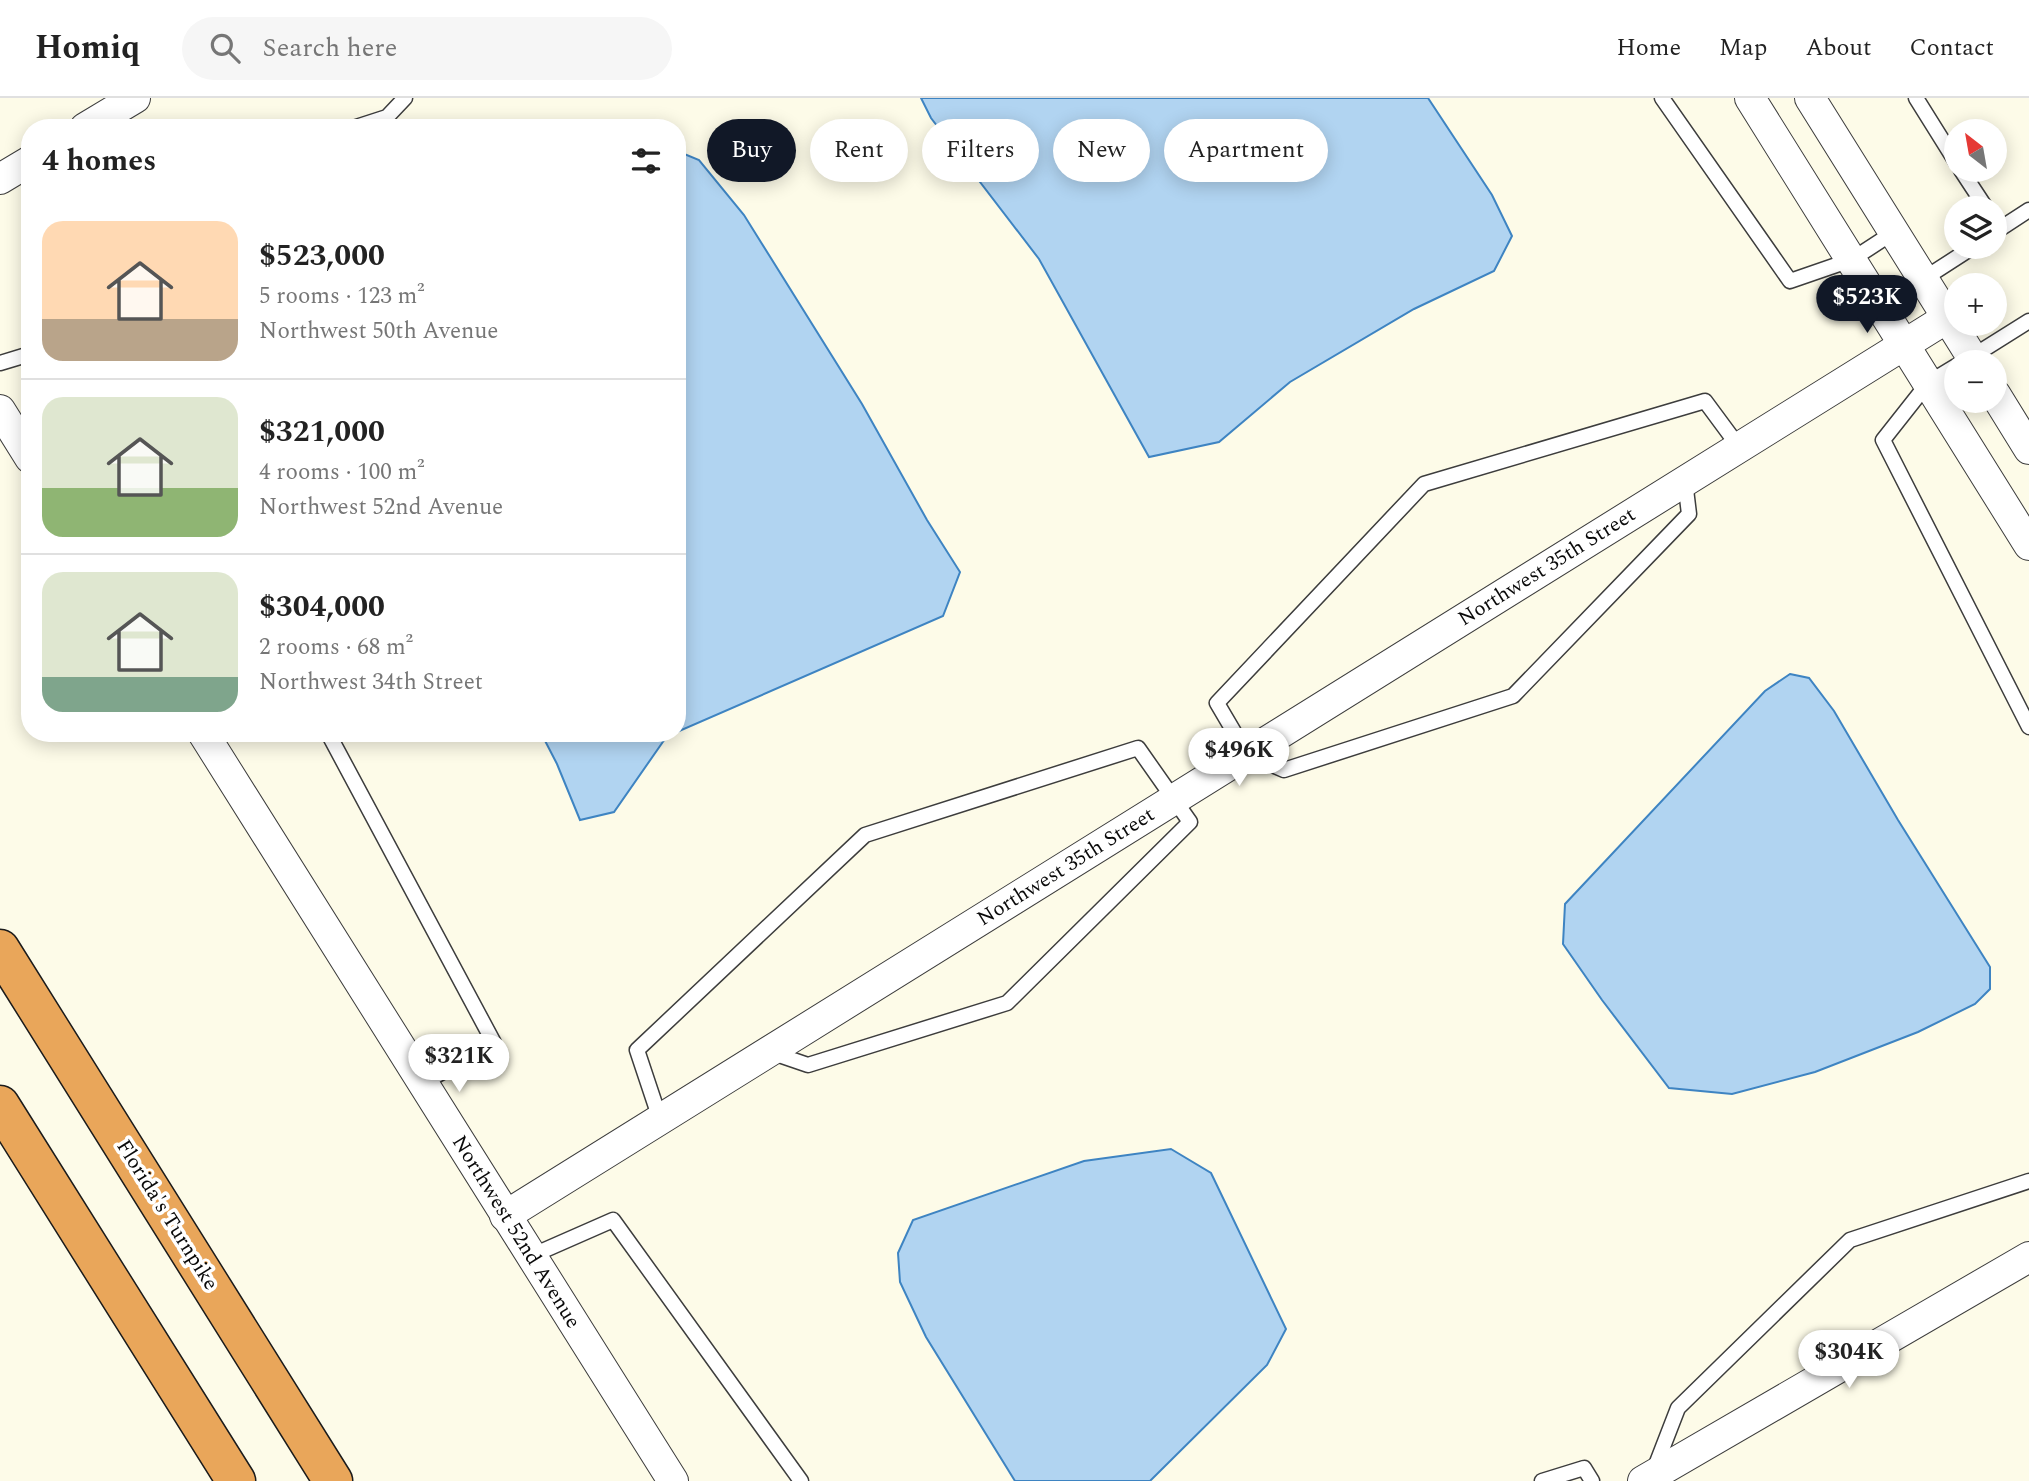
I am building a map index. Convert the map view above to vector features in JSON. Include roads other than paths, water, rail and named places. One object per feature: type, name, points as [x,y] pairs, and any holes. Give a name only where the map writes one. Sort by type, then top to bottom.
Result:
[{"type":"highway","name":"Florida's Turnpike","points":[[0,949],[333,1481]]},
{"type":"highway","points":[[0,1105],[236,1481]]},
{"type":"street","points":[[100,119],[135,98]]},
{"type":"street","points":[[1750,98],[2029,545]]},
{"type":"street","points":[[1810,98],[1944,313]]},
{"type":"street","points":[[0,179],[21,166]]},
{"type":"street","name":"Northwest 35th Street","points":[[505,1216],[1944,320]]},
{"type":"street","points":[[0,410],[21,444]]},
{"type":"street","points":[[2007,413],[2029,449]]},
{"type":"street","name":"Northwest 52nd Avenue","points":[[209,742],[673,1481]]},
{"type":"street","points":[[1650,1479],[2029,1256]]},
{"type":"lane","points":[[381,119],[387,117],[405,98]]},
{"type":"lane","points":[[1662,98],[1790,281],[1851,260],[1894,232]]},
{"type":"lane","points":[[1916,98],[1944,143]]},
{"type":"lane","points":[[2007,222],[2029,211]]},
{"type":"lane","points":[[1880,307],[1954,259]]},
{"type":"lane","points":[[1985,350],[2029,321]]},
{"type":"lane","points":[[0,363],[21,357]]},
{"type":"lane","points":[[1944,374],[1928,383],[1883,440],[2029,727]]},
{"type":"lane","points":[[1685,481],[1689,514],[1513,695],[1284,770],[1247,754],[1217,703],[1424,484],[1705,401],[1740,447]]},
{"type":"lane","points":[[333,742],[494,1043],[423,1083]]},
{"type":"lane","points":[[660,1119],[637,1050],[865,835],[1138,748],[1191,822],[1007,1003],[808,1065],[769,1051]]},
{"type":"lane","points":[[1650,1479],[1678,1408],[1850,1240],[2029,1181]]},
{"type":"lane","points":[[531,1256],[613,1220],[801,1481]]},
{"type":"lane","points":[[1542,1481],[1584,1468],[1592,1481]]},
{"type":"water","points":[[921,98],[1428,98],[1492,195],[1512,236],[1494,271],[1414,309],[1290,382],[1219,442],[1149,457],[1039,259],[980,182],[1039,182],[1039,119],[931,118]]},
{"type":"water","points":[[686,155],[699,160],[707,170],[707,182],[717,182],[744,215],[862,404],[927,520],[960,572],[943,616],[686,728]]},
{"type":"water","points":[[1790,674],[1809,678],[1834,711],[1990,967],[1990,989],[1975,1004],[1918,1032],[1815,1072],[1732,1094],[1669,1088],[1563,944],[1565,904],[1765,691]]},
{"type":"water","points":[[546,742],[663,742],[614,812],[580,820]]},
{"type":"water","points":[[1171,1149],[1211,1173],[1286,1329],[1267,1365],[1150,1481],[1015,1481],[926,1337],[900,1282],[898,1253],[913,1220],[1084,1161]]}]
